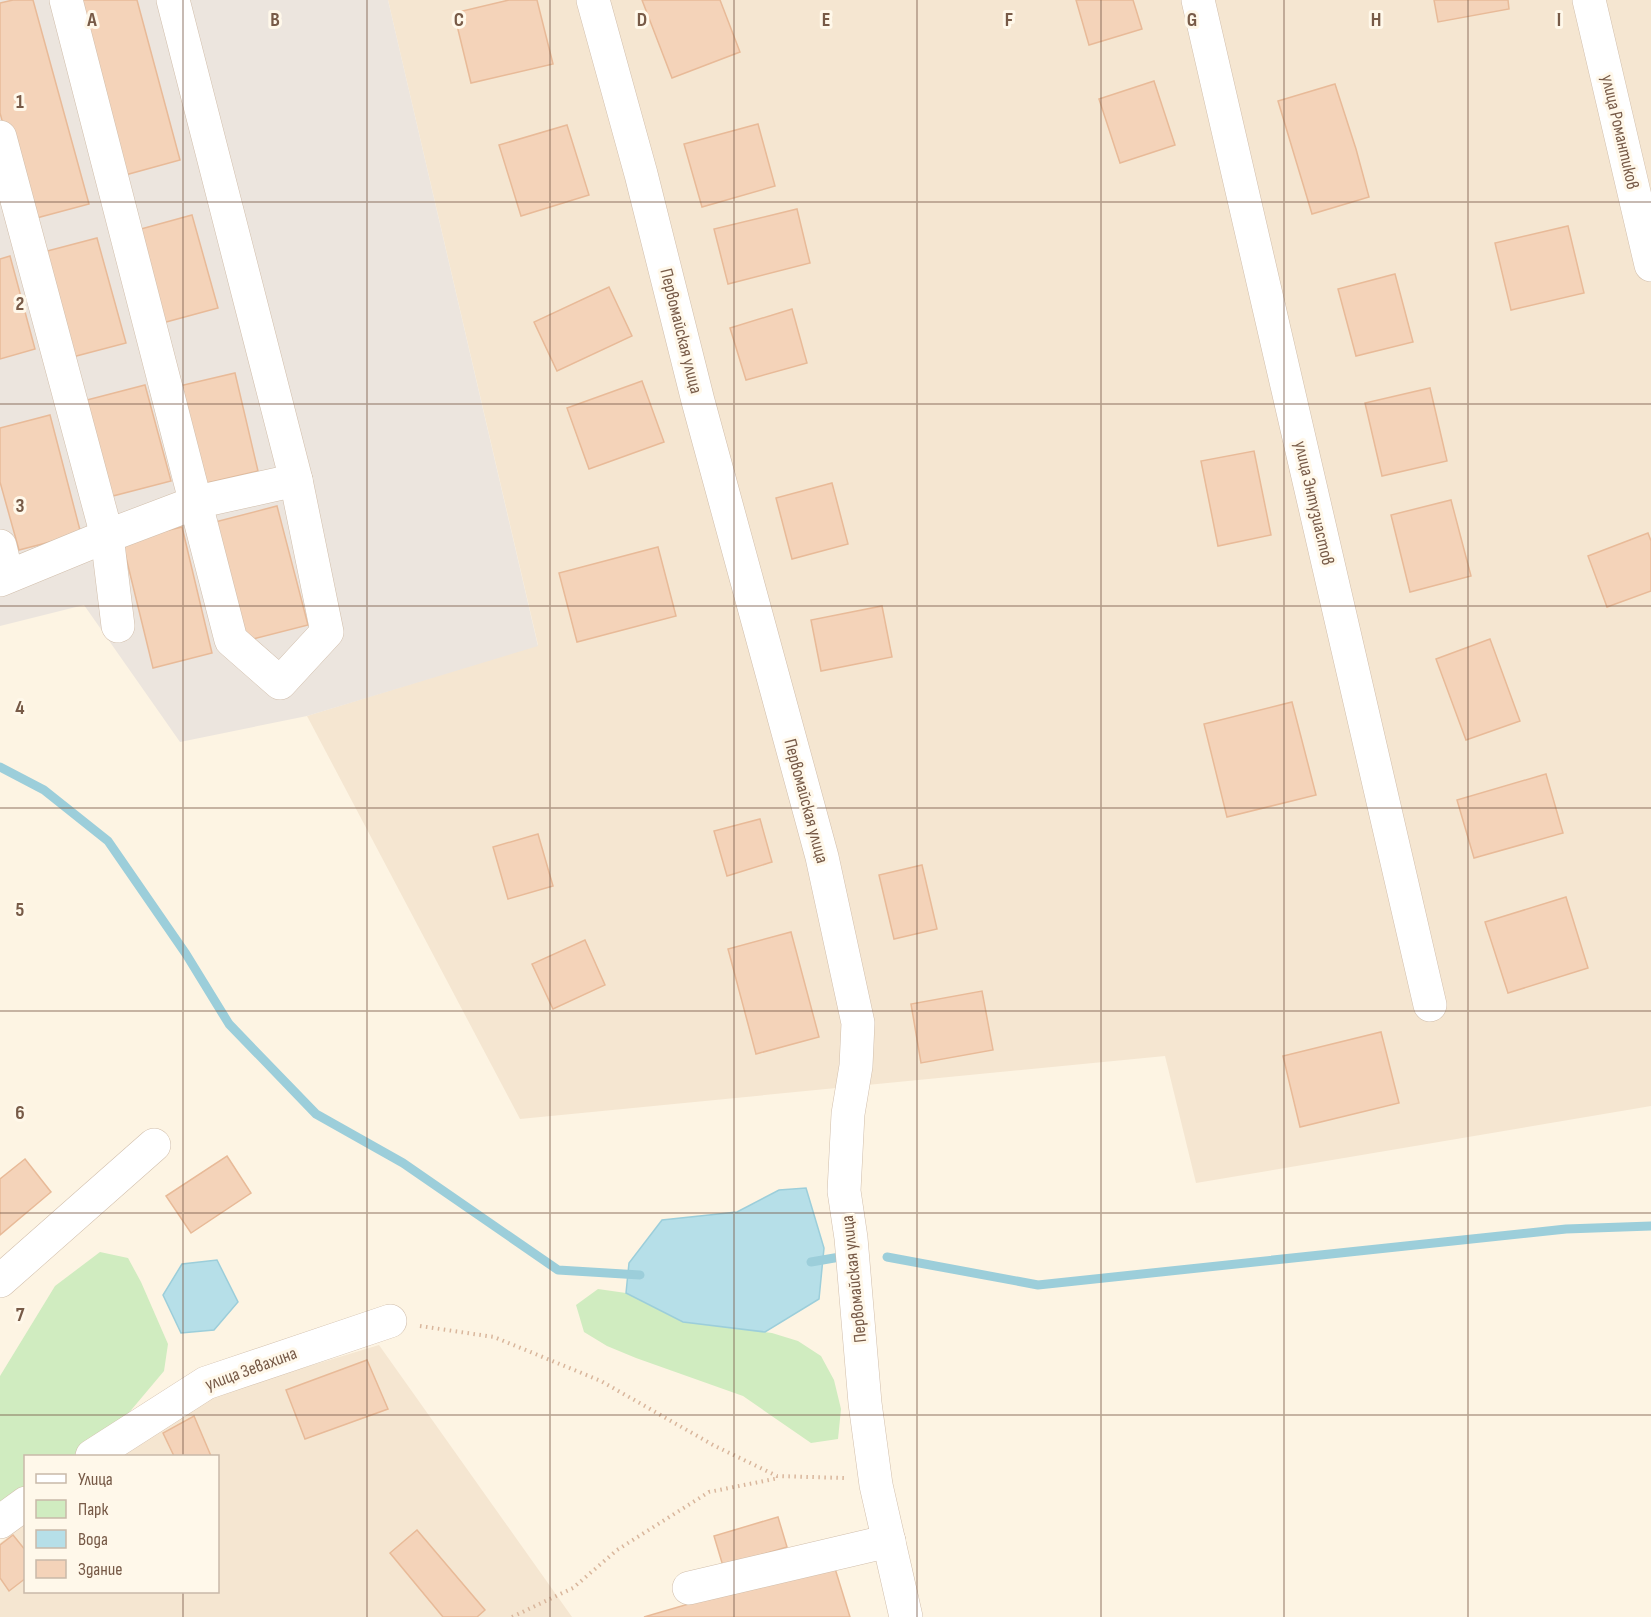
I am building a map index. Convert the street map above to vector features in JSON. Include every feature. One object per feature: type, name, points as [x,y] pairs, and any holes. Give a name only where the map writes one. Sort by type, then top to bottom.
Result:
[{"type":"street","points":[[66,0],[231,640],[280,683],[327,632],[296,480],[173,0]]},
{"type":"street","name":"Первомайская улица","points":[[593,0],[641,174],[701,412],[822,857],[858,1023],[856,1066],[848,1114],[844,1191],[851,1238],[865,1403],[876,1485],[906,1617]]},
{"type":"street","name":"улица Энтузиастов","points":[[1198,0],[1430,1005]]},
{"type":"street","name":"улица Романтиков","points":[[1588,0],[1651,265]]},
{"type":"street","points":[[0,137],[106,536],[118,626]]},
{"type":"street","points":[[2,567],[106,536],[196,502],[296,480]]},
{"type":"street","points":[[0,1281],[154,1145]]},
{"type":"street","name":"улица Зевахина","points":[[94,1455],[206,1383],[390,1321]]},
{"type":"street","points":[[0,1522],[24,1504]]},
{"type":"street","points":[[689,1588],[889,1541]]},
{"type":"path","points":[[390,1321],[494,1337],[601,1382],[713,1445],[777,1476],[857,1479],[876,1485]]},
{"type":"path","points":[[512,1617],[573,1588],[617,1550],[709,1492],[785,1476]]},
{"type":"shaded area","points":[[0,0],[388,0],[538,646],[307,716],[180,742],[84,605],[0,626]]},
{"type":"shaded area","points":[[388,0],[1651,0],[1651,1106],[1196,1183],[1165,1056],[520,1119],[307,716],[538,645]]},
{"type":"shaded area","points":[[379,1345],[572,1617],[0,1617],[0,1543],[24,1525],[24,1593],[219,1593],[219,1455],[122,1455],[200,1399]]},
{"type":"green space","points":[[100,1252],[128,1258],[168,1344],[164,1371],[127,1415],[74,1455],[24,1455],[24,1493],[0,1507],[0,1376],[55,1286]]},
{"type":"green space","points":[[598,1289],[626,1293],[683,1322],[772,1333],[798,1341],[821,1356],[834,1380],[841,1409],[838,1439],[811,1443],[743,1396],[636,1358],[607,1346],[584,1332],[576,1305]]},
{"type":"water","points":[[806,1188],[824,1248],[819,1299],[765,1332],[683,1322],[626,1293],[629,1263],[662,1220],[737,1212],[779,1190]]},
{"type":"water","points":[[217,1260],[238,1302],[214,1330],[181,1333],[163,1295],[182,1264]]},
{"type":"building","points":[[13,0],[33,0],[89,204],[29,220],[0,113],[0,3]]},
{"type":"building","points":[[70,0],[137,0],[180,160],[118,177]]},
{"type":"building","points":[[509,0],[537,0],[553,64],[471,83],[454,13]]},
{"type":"building","points":[[642,0],[720,0],[740,52],[672,78]]},
{"type":"building","points":[[1076,0],[1133,0],[1142,29],[1089,45]]},
{"type":"building","points":[[1434,0],[1508,0],[1509,9],[1438,22]]},
{"type":"building","points":[[1154,81],[1175,145],[1120,163],[1099,99]]},
{"type":"building","points":[[1335,84],[1369,197],[1312,214],[1278,101]]},
{"type":"building","points":[[758,124],[775,186],[702,207],[684,144]]},
{"type":"building","points":[[567,125],[589,195],[521,216],[499,145]]},
{"type":"building","points":[[797,209],[810,263],[728,284],[714,229]]},
{"type":"building","points":[[192,215],[218,308],[155,325],[130,232]]},
{"type":"building","points":[[1568,226],[1584,293],[1511,310],[1495,243]]},
{"type":"building","points":[[97,238],[126,343],[61,360],[32,255]]},
{"type":"building","points":[[10,256],[35,349],[0,359],[0,259]]},
{"type":"building","points":[[1395,274],[1413,342],[1356,356],[1338,289]]},
{"type":"building","points":[[609,287],[632,336],[557,371],[534,322]]},
{"type":"building","points":[[792,309],[807,363],[746,380],[730,328]]},
{"type":"building","points":[[235,373],[258,471],[198,485],[175,387]]},
{"type":"building","points":[[642,381],[664,442],[589,469],[567,408]]},
{"type":"building","points":[[145,385],[171,481],[109,497],[83,401]]},
{"type":"building","points":[[1430,388],[1447,461],[1382,476],[1365,403]]},
{"type":"building","points":[[50,415],[81,534],[19,550],[0,482],[0,428]]},
{"type":"building","points":[[1254,451],[1271,535],[1218,546],[1201,461]]},
{"type":"building","points":[[832,483],[848,544],[792,559],[776,498]]},
{"type":"building","points":[[1451,500],[1471,576],[1410,592],[1391,515]]},
{"type":"building","points":[[277,506],[308,625],[245,641],[215,522]]},
{"type":"building","points":[[182,527],[212,653],[153,668],[122,541]]},
{"type":"building","points":[[1648,533],[1651,541],[1651,591],[1607,607],[1588,556]]},
{"type":"building","points":[[658,547],[676,616],[577,642],[559,573]]},
{"type":"building","points":[[882,606],[892,657],[821,671],[811,620]]},
{"type":"building","points":[[1490,639],[1520,721],[1466,740],[1436,659]]},
{"type":"building","points":[[1292,702],[1316,795],[1227,817],[1204,724]]},
{"type":"building","points":[[1546,774],[1563,833],[1474,858],[1457,800]]},
{"type":"building","points":[[760,819],[772,862],[727,876],[714,831]]},
{"type":"building","points":[[538,834],[553,886],[508,899],[493,847]]},
{"type":"building","points":[[922,865],[937,929],[894,939],[879,875]]},
{"type":"building","points":[[1566,897],[1588,968],[1508,993],[1485,922]]},
{"type":"building","points":[[791,932],[819,1037],[756,1054],[728,949]]},
{"type":"building","points":[[585,940],[605,985],[553,1009],[532,964]]},
{"type":"building","points":[[982,991],[993,1050],[921,1063],[911,1004]]},
{"type":"building","points":[[1381,1032],[1399,1103],[1300,1127],[1283,1056]]},
{"type":"building","points":[[227,1156],[251,1193],[191,1233],[166,1196]]},
{"type":"building","points":[[25,1159],[51,1192],[0,1235],[0,1179]]},
{"type":"building","points":[[367,1360],[388,1409],[305,1439],[286,1390]]},
{"type":"building","points":[[194,1416],[211,1455],[174,1455],[163,1433]]},
{"type":"building","points":[[778,1517],[787,1547],[723,1566],[714,1536]]},
{"type":"building","points":[[417,1530],[485,1610],[477,1617],[443,1617],[390,1553]]},
{"type":"building","points":[[13,1535],[24,1549],[24,1580],[9,1591],[0,1578],[0,1545]]},
{"type":"building","points":[[833,1562],[850,1617],[644,1617]]},
{"type":"waterway","points":[[0,767],[44,790],[108,841],[186,954],[229,1024],[316,1114],[403,1163],[558,1270],[640,1275]]},
{"type":"waterway","points":[[887,1257],[1038,1285],[1566,1229],[1651,1226]]},
{"type":"waterway","points":[[811,1262],[840,1257]]}]
